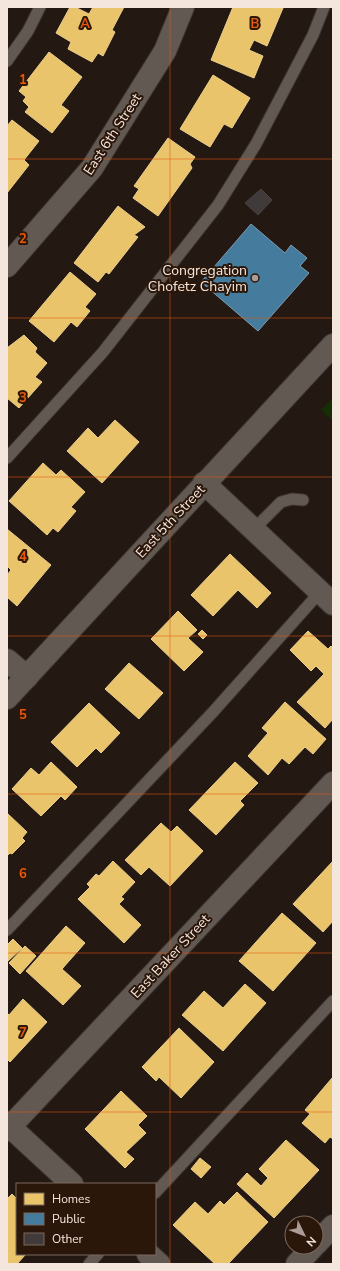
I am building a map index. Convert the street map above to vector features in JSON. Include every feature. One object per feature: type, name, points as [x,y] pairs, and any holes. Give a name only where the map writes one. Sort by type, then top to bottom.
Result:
[{"type":"street","name":"East 6th Street","points":[[7,266],[92,168],[165,51],[183,7]]},
{"type":"street","name":"East 5th Street","points":[[7,698],[333,345]]},
{"type":"street","points":[[204,483],[326,598]]},
{"type":"street","points":[[7,660],[27,677]]},
{"type":"street","name":"East Baker Street","points":[[8,1127],[333,782]]},
{"type":"street","points":[[8,1127],[71,1183]]},
{"type":"street","points":[[324,1236],[333,1226]]},
{"type":"street","points":[[149,1255],[159,1264]]},
{"type":"street","points":[[297,1264],[305,1255]]},
{"type":"lane","points":[[7,61],[28,31],[40,7]]},
{"type":"lane","points":[[7,458],[103,352],[218,205],[256,144],[313,35],[324,7]]},
{"type":"lane","points":[[253,530],[281,502],[292,499],[303,500]]},
{"type":"lane","points":[[7,930],[213,712],[326,598]]},
{"type":"lane","points":[[156,1192],[333,1001]]},
{"type":"lane","points":[[89,1264],[97,1255]]},
{"type":"green space","points":[[333,397],[333,421],[321,410]]},
{"type":"building: Homes","points":[[70,7],[75,7],[89,14],[93,7],[124,7],[112,30],[115,32],[103,56],[98,53],[92,62],[68,49],[71,42],[56,33]]},
{"type":"building: Homes","points":[[233,7],[283,8],[267,46],[254,40],[249,50],[263,56],[254,78],[211,60]]},
{"type":"building: Homes","points":[[49,52],[82,77],[61,105],[69,111],[52,133],[25,112],[29,107],[23,101],[26,97],[19,91]]},
{"type":"building: Homes","points":[[213,75],[250,98],[232,128],[224,124],[210,147],[180,129]]},
{"type":"building: Homes","points":[[12,120],[39,141],[24,160],[29,165],[7,193],[7,126]]},
{"type":"building: Homes","points":[[168,138],[195,157],[190,164],[192,168],[158,216],[133,198],[139,189],[134,186]]},
{"type":"building: Homes","points":[[118,206],[145,227],[134,235],[138,237],[109,274],[106,272],[98,282],[74,263]]},
{"type":"building: Homes","points":[[70,272],[96,294],[85,307],[90,311],[77,327],[71,322],[54,342],[29,321]]},
{"type":"building: Homes","points":[[24,335],[37,348],[35,352],[47,363],[35,377],[42,382],[19,408],[7,398],[7,348]]},
{"type":"building: Homes","points":[[115,420],[139,442],[102,483],[67,451],[88,428],[98,438]]},
{"type":"building: Homes","points":[[43,463],[56,475],[61,470],[85,492],[71,507],[76,511],[58,532],[53,528],[47,535],[9,501]]},
{"type":"building: Homes","points":[[7,529],[51,565],[17,606],[7,597],[7,575],[11,570],[7,566]]},
{"type":"building: Homes","points":[[230,554],[271,593],[257,608],[238,590],[213,616],[191,595]]},
{"type":"building: Homes","points":[[178,611],[197,630],[188,638],[203,652],[184,671],[151,639]]},
{"type":"building: Homes","points":[[202,630],[207,635],[203,639],[198,634]]},
{"type":"building: Homes","points":[[308,631],[328,649],[331,646],[333,648],[333,719],[325,728],[297,702],[324,674],[316,666],[311,671],[290,650]]},
{"type":"building: Homes","points":[[129,663],[163,693],[139,719],[105,689]]},
{"type":"building: Homes","points":[[285,702],[326,739],[313,754],[305,747],[289,764],[282,758],[268,775],[248,756],[268,733],[262,728]]},
{"type":"building: Homes","points":[[89,703],[120,733],[101,753],[96,748],[77,767],[51,742]]},
{"type":"building: Homes","points":[[51,762],[77,787],[65,800],[61,796],[41,816],[12,789],[31,768],[39,775]]},
{"type":"building: Homes","points":[[235,762],[258,783],[240,801],[244,805],[216,835],[189,810]]},
{"type":"building: Homes","points":[[7,813],[27,832],[22,838],[25,841],[12,854],[10,853],[7,856]]},
{"type":"building: Homes","points":[[161,823],[171,832],[177,826],[203,851],[170,886],[149,867],[141,875],[125,860]]},
{"type":"building: Homes","points":[[113,861],[135,882],[121,897],[124,899],[119,904],[141,925],[124,943],[78,899],[90,887],[87,884],[96,874],[99,876]]},
{"type":"building: Homes","points":[[333,861],[333,921],[323,932],[293,904]]},
{"type":"building: Homes","points":[[282,913],[316,943],[273,991],[239,961]]},
{"type":"building: Homes","points":[[66,926],[85,943],[62,969],[81,986],[63,1005],[26,971]]},
{"type":"building: Homes","points":[[13,939],[22,948],[7,962],[7,945]]},
{"type":"building: Homes","points":[[25,946],[36,956],[20,974],[9,963]]},
{"type":"building: Homes","points":[[245,984],[266,1003],[223,1051],[182,1015],[204,991],[223,1008]]},
{"type":"building: Homes","points":[[23,999],[47,1022],[10,1062],[7,1059],[7,1013],[9,1015]]},
{"type":"building: Homes","points":[[179,1028],[214,1062],[181,1098],[159,1077],[156,1081],[142,1067]]},
{"type":"building: Homes","points":[[332,1078],[333,1139],[330,1137],[325,1143],[302,1123],[310,1114],[305,1110]]},
{"type":"building: Homes","points":[[121,1091],[147,1116],[138,1125],[146,1133],[126,1152],[134,1159],[125,1168],[85,1129]]},
{"type":"building: Homes","points":[[286,1140],[319,1170],[274,1218],[237,1184],[247,1173],[261,1186],[268,1178],[259,1169]]},
{"type":"building: Homes","points":[[200,1158],[211,1167],[201,1178],[191,1169]]},
{"type":"building: Homes","points":[[237,1192],[268,1222],[228,1264],[215,1264],[173,1225],[195,1202],[208,1214],[220,1201],[224,1205]]},
{"type":"building: Homes","points":[[12,1194],[16,1198],[16,1255],[25,1255],[17,1264],[9,1264],[7,1262],[7,1199]]},
{"type":"building: Public","name":"Congregation Chofetz Chayim","points":[[251,224],[285,253],[291,245],[307,258],[300,266],[309,273],[258,331],[201,282]]},
{"type":"building: Other","points":[[261,189],[272,200],[258,215],[245,203]]},
{"type":"place","name":"Congregation Chofetz Chayim","points":[[255,278]]}]
